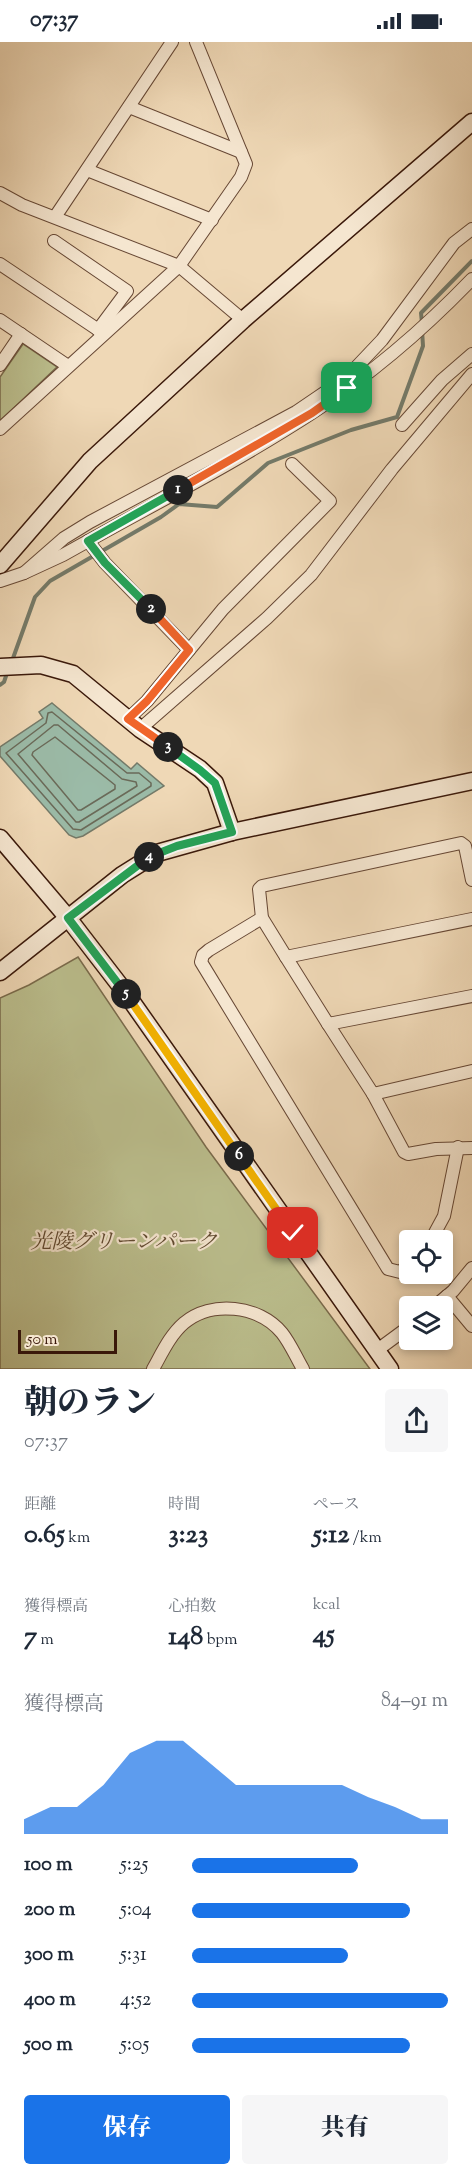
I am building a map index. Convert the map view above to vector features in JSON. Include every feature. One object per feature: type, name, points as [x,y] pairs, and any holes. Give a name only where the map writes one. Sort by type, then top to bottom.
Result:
[{"type":"street","points":[[55,217],[172,42]]},
{"type":"street","points":[[0,429],[101,332],[179,266],[241,177],[246,164],[196,42]]},
{"type":"street","points":[[129,107],[241,152]]},
{"type":"street","points":[[0,565],[90,461],[243,320],[472,122]]},
{"type":"street","points":[[87,170],[212,220]]},
{"type":"street","points":[[0,193],[22,205],[179,266],[243,320]]},
{"type":"street","points":[[24,573],[64,538],[90,522],[296,412],[346,378],[382,340],[454,243],[472,229]]},
{"type":"street","points":[[54,240],[127,291],[101,332]]},
{"type":"street","points":[[0,264],[101,332]]},
{"type":"street","points":[[0,581],[24,573],[88,541],[312,413],[393,352],[439,313],[472,279]]},
{"type":"street","points":[[0,320],[68,366]]},
{"type":"street","points":[[0,365],[21,334]]},
{"type":"street","points":[[402,425],[442,380],[472,354]]},
{"type":"street","points":[[134,724],[267,618],[311,575],[392,469],[472,374]]},
{"type":"street","points":[[134,724],[147,701],[223,609],[330,501],[292,464]]},
{"type":"street","points":[[88,541],[105,563],[189,650]]},
{"type":"street","points":[[0,667],[41,665],[73,674],[134,724],[215,783],[232,832]]},
{"type":"street","points":[[0,972],[149,857],[177,846],[232,832],[472,781]]},
{"type":"street","points":[[0,838],[68,918],[125,992],[390,1369]]},
{"type":"street","points":[[472,880],[465,846],[461,843],[262,886],[259,889],[262,918],[373,1094],[404,1152],[408,1154],[458,1147],[472,1148]]},
{"type":"street","points":[[262,918],[209,950],[203,955],[201,962],[388,1269],[399,1272]]},
{"type":"street","points":[[286,957],[472,919]]},
{"type":"street","points":[[328,1024],[472,996]]},
{"type":"street","points":[[373,1094],[472,1071]]},
{"type":"street","points":[[436,1230],[444,1216],[458,1147]]},
{"type":"street","points":[[447,1296],[472,1268]]},
{"type":"street","points":[[453,1303],[472,1326]]},
{"type":"street","points":[[153,1369],[171,1337],[197,1314],[214,1309],[246,1310],[270,1321],[282,1333],[303,1369]]},
{"type":"street","points":[[376,1351],[399,1334]]},
{"type":"green space","points":[[23,344],[57,367],[0,421],[0,377]]},
{"type":"green space","name":"光陵グリーンパーク","points":[[78,957],[206,1147],[370,1369],[0,1369],[0,998],[29,985]]},
{"type":"water","points":[[52,703],[131,769],[137,763],[164,786],[83,836],[76,838],[69,835],[0,756],[0,747],[43,718],[39,712]]},
{"type":"waterway","points":[[422,323],[421,313],[472,261]]},
{"type":"waterway","points":[[12,661],[35,597],[50,581],[161,517],[179,504],[217,507],[268,463],[351,430],[397,417],[423,346],[422,330]]},
{"type":"waterway","points":[[0,685],[4,682],[8,670]]},
{"type":"route","points":[[293,1233],[125,992],[68,918],[140,862],[157,853],[232,832],[215,783],[128,719],[147,701],[189,650],[135,591],[105,563],[88,541],[268,440],[347,388]]}]
